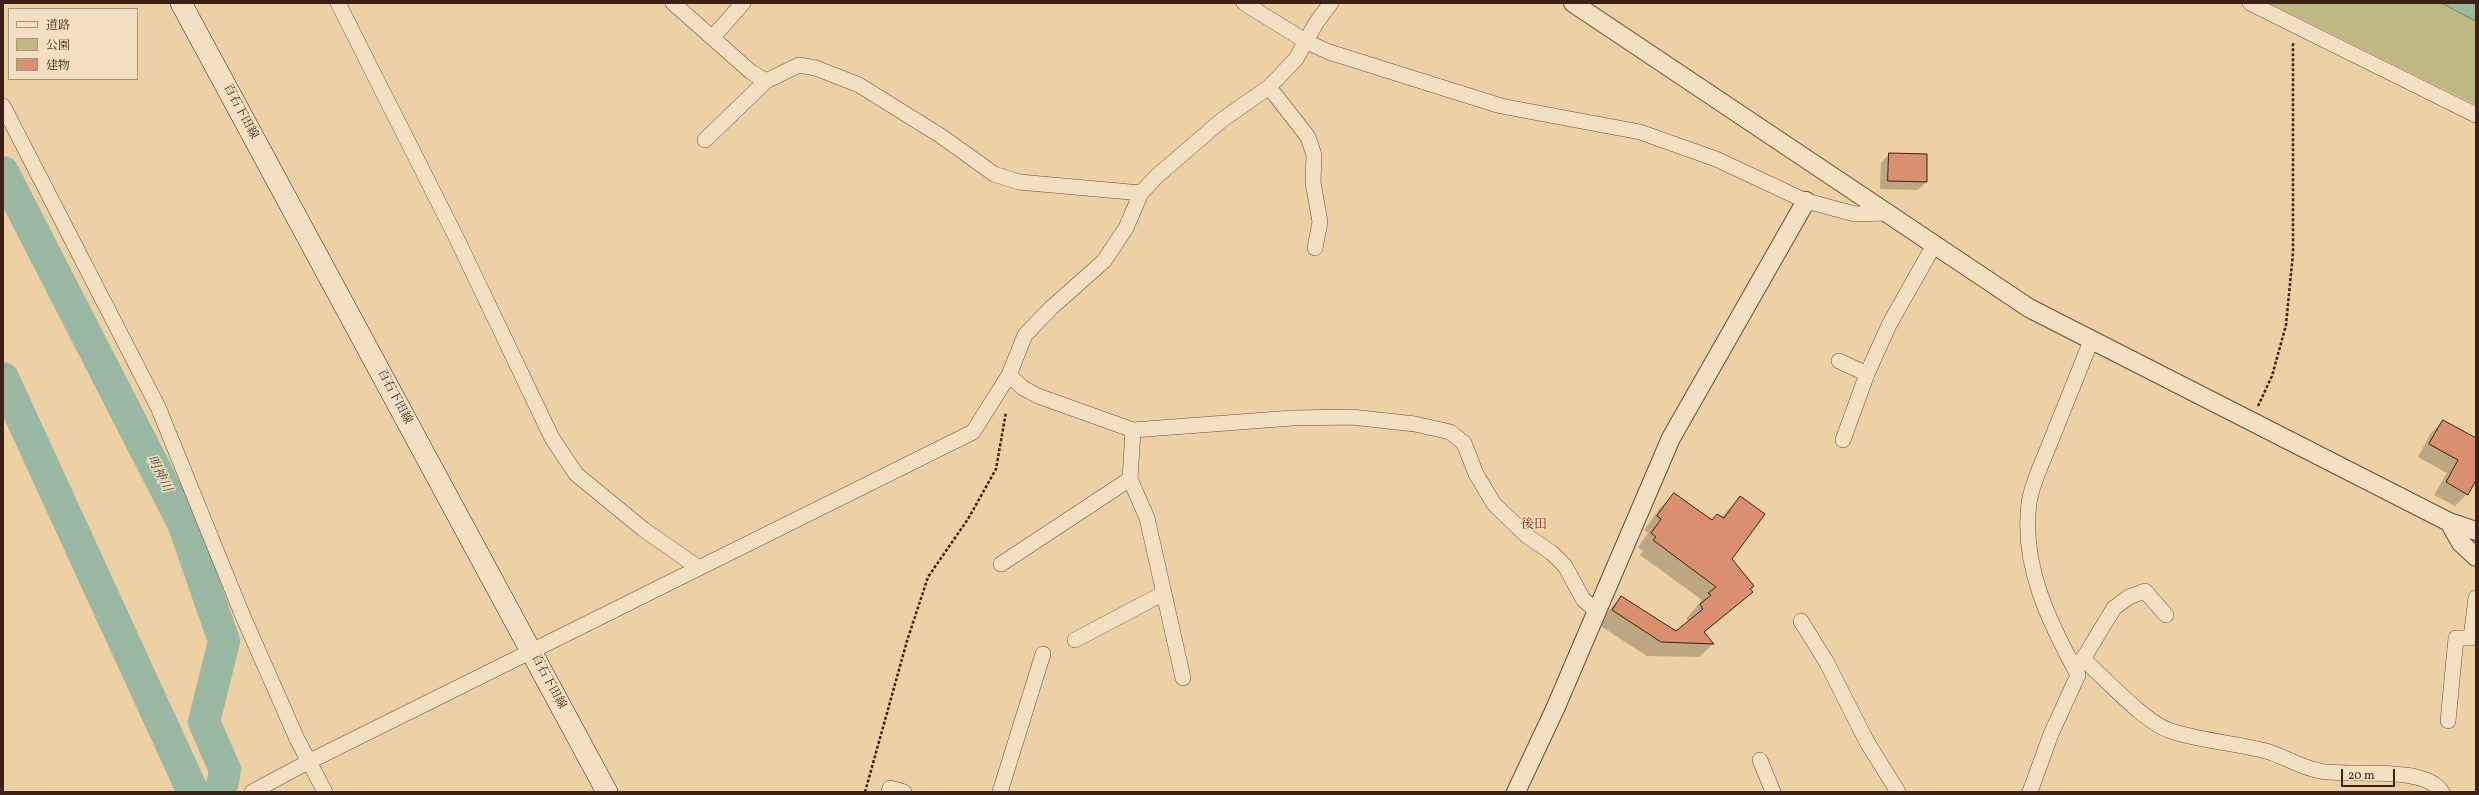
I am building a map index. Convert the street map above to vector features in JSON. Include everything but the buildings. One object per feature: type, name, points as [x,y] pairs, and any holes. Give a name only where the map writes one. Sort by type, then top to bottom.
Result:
[{"type":"main road","name":"百石下田線","points":[[181,3],[607,792]]},
{"type":"street","points":[[338,3],[456,237],[552,438],[576,474],[643,529],[699,568]]},
{"type":"street","points":[[672,3],[713,37],[751,72],[766,81]]},
{"type":"street","points":[[713,37],[743,3]]},
{"type":"street","points":[[1244,3],[1307,42],[1329,52],[1501,106],[1640,132],[1716,159],[1806,201],[1855,214],[1886,213]]},
{"type":"street","points":[[252,792],[308,762],[973,432],[1009,375],[1025,335],[1051,308],[1104,261],[1126,228],[1141,193],[1222,120],[1269,87],[1296,59],[1307,42],[1316,23],[1331,3]]},
{"type":"street","points":[[1573,3],[2029,308],[2091,341],[2449,522],[2476,531]]},
{"type":"street","points":[[2250,3],[2291,25],[2476,115]]},
{"type":"street","points":[[705,140],[766,81],[799,65],[816,68],[859,85],[941,136],[994,174],[1019,182],[1141,193]]},
{"type":"street","points":[[1269,87],[1308,137],[1314,155],[1313,182],[1320,222],[1316,248]]},
{"type":"street","points":[[3,106],[158,407],[242,614],[308,762],[325,792]]},
{"type":"street","points":[[1516,792],[1555,709],[1671,438],[1806,201]]},
{"type":"street","points":[[1843,440],[1867,374],[1889,325],[1934,245]]},
{"type":"street","points":[[2091,341],[2041,466],[2029,502],[2028,533],[2040,595],[2052,626],[2078,662],[2147,716],[2171,731],[2268,751],[2320,771],[2388,773],[2416,779],[2437,785],[2442,792]]},
{"type":"street","points":[[1839,361],[1867,374]]},
{"type":"street","points":[[1009,375],[1023,388],[1038,396],[1133,430],[1293,418],[1352,417],[1415,424],[1450,432],[1464,443],[1476,474],[1494,504],[1528,536],[1552,553],[1566,566],[1583,599],[1596,611]]},
{"type":"street","points":[[1133,430],[1130,479],[1147,518],[1183,678]]},
{"type":"street","points":[[1002,564],[1130,479]]},
{"type":"street","points":[[2449,522],[2462,543],[2476,557]]},
{"type":"street","points":[[2030,792],[2051,734],[2078,676],[2078,662],[2114,608],[2129,597],[2145,591],[2166,615]]},
{"type":"street","points":[[1074,640],[1164,593]]},
{"type":"street","points":[[2448,721],[2456,638],[2471,638],[2476,598]]},
{"type":"street","points":[[1801,621],[1828,663],[1866,742],[1898,792]]},
{"type":"street","points":[[1000,792],[1043,654]]},
{"type":"street","points":[[1760,760],[1773,792]]},
{"type":"street","points":[[889,792],[890,788],[904,792]]},
{"type":"path","points":[[2251,421],[2272,376],[2286,325],[2293,253],[2294,53],[2291,25]]},
{"type":"path","points":[[865,792],[907,641],[928,577],[968,519],[996,469],[1006,411],[1023,388]]},
{"type":"green space","points":[[2269,3],[2442,3],[2476,21],[2476,105]]},
{"type":"shaded area","points":[[2442,3],[2476,3],[2476,21]]},
{"type":"waterway","name":"明神川","points":[[3,172],[183,523],[224,641],[204,722],[225,770],[221,792]]},
{"type":"waterway","name":"明神川","points":[[3,378],[193,792]]},
{"type":"district","name":"後田","points":[[1534,526]]}]
